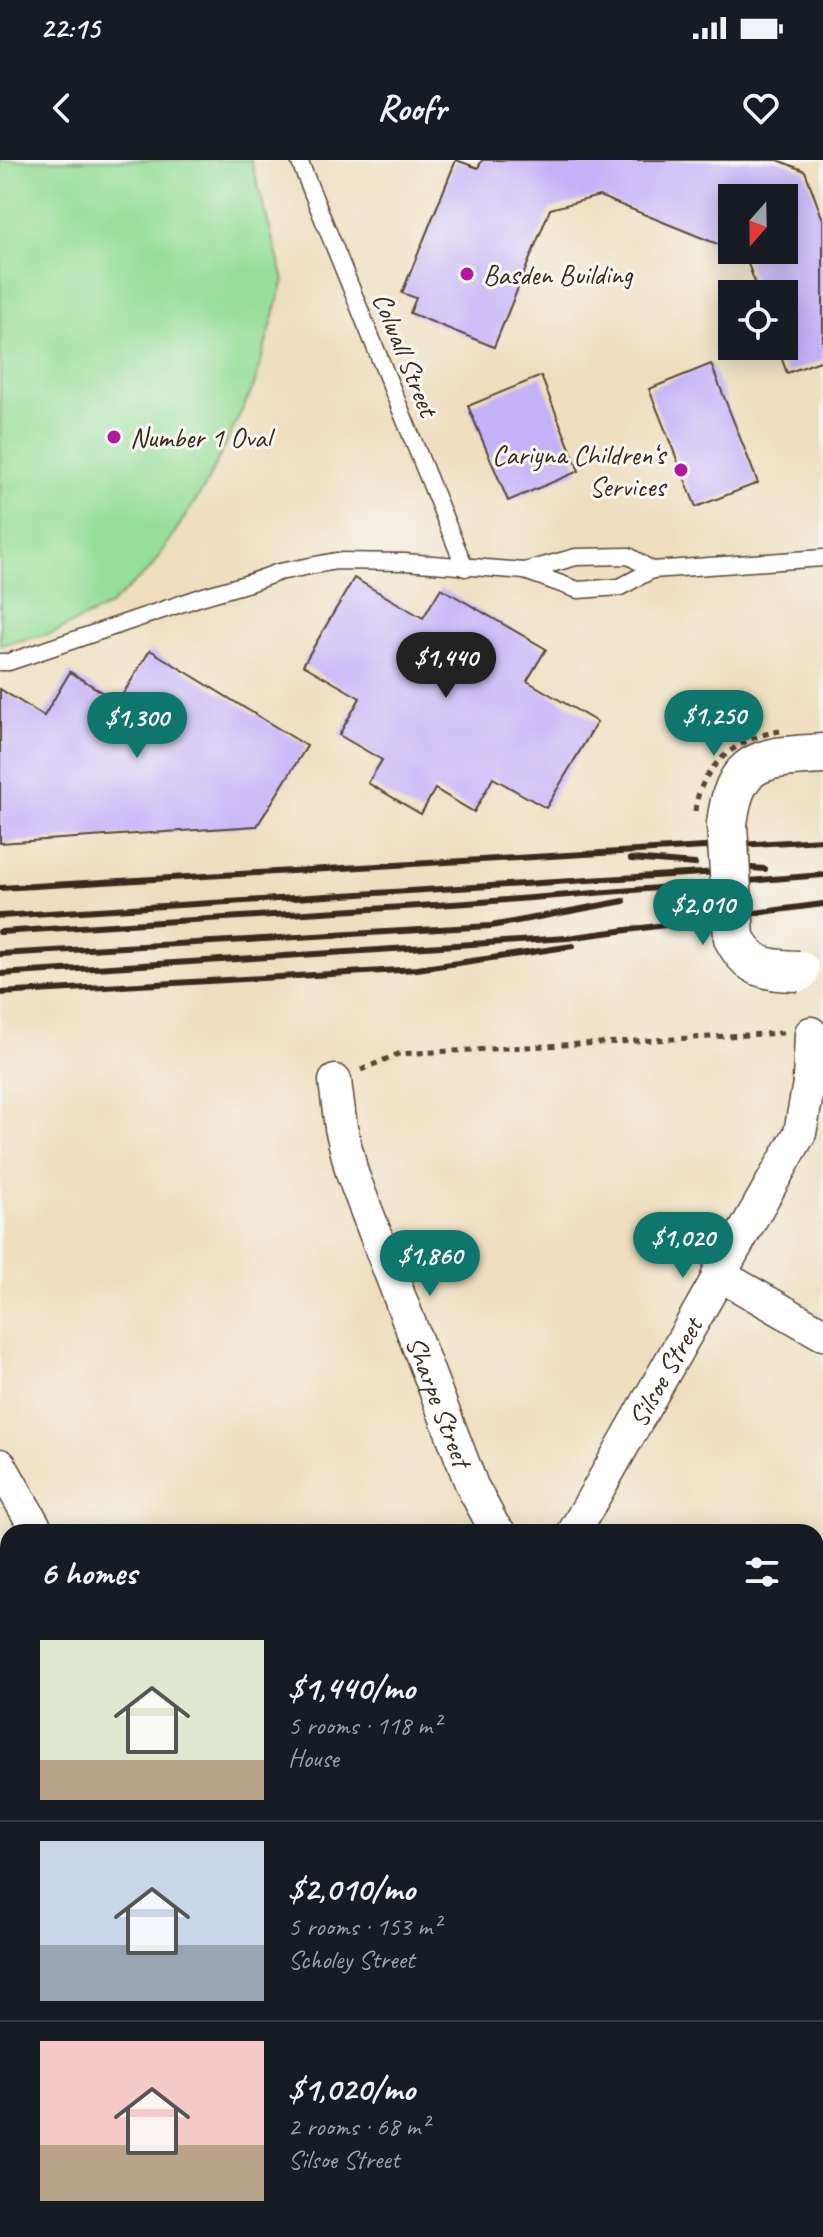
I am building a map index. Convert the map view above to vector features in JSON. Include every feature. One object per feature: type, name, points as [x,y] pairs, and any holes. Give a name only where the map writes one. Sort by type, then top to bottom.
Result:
[{"type":"street","points":[[811,971],[766,968],[752,963],[742,953],[734,938],[727,825],[729,801],[741,775],[757,763],[779,757],[823,754]]},
{"type":"street","name":"Silsoe Street","points":[[578,1524],[800,1133],[809,1083],[811,1033]]},
{"type":"street","name":"Sharpe Street","points":[[335,1081],[341,1128],[352,1173],[472,1486],[492,1524]]},
{"type":"street","points":[[718,1274],[823,1334]]},
{"type":"street","points":[[0,1465],[33,1524]]},
{"type":"lane","name":"Colwall Street","points":[[299,160],[465,568]]},
{"type":"lane","points":[[525,571],[576,557],[629,556],[652,570]]},
{"type":"lane","points":[[0,662],[9,662],[279,572],[336,561],[405,562],[525,571],[578,590],[620,587],[652,570],[823,558]]},
{"type":"path","points":[[335,1081],[398,1054],[760,1033],[811,1033]]},
{"type":"green space","name":"Number 1 Oval","points":[[0,160],[251,160],[284,280],[254,386],[204,488],[151,568],[109,606],[53,633],[0,645]]},
{"type":"building","name":"Basden Building","points":[[456,160],[478,168],[482,160],[778,160],[805,171],[823,220],[823,360],[787,373],[782,360],[798,360],[798,280],[754,280],[748,264],[798,264],[798,184],[718,184],[718,244],[599,196],[550,209],[494,347],[410,313],[416,298],[402,293]]},
{"type":"building","points":[[711,364],[758,483],[696,507],[649,389]]},
{"type":"building","points":[[541,376],[579,471],[508,501],[468,406]]},
{"type":"building","points":[[354,578],[423,618],[441,588],[546,649],[527,681],[597,722],[546,808],[493,778],[474,812],[435,789],[421,814],[368,783],[382,760],[339,735],[360,698],[303,665]]},
{"type":"building","points":[[150,650],[307,746],[257,826],[0,843],[0,689],[44,716],[70,672],[118,702]]},
{"type":"railway","points":[[0,888],[823,840]]},
{"type":"railway","points":[[631,859],[695,864]]},
{"type":"railway","points":[[723,866],[765,869]]},
{"type":"railway","points":[[0,916],[735,871]]},
{"type":"railway","points":[[0,932],[468,903],[823,875]]},
{"type":"railway","points":[[0,954],[491,926],[624,901]]},
{"type":"railway","points":[[0,974],[567,938],[823,904]]},
{"type":"railway","points":[[0,993],[417,969],[573,946]]},
{"type":"place","name":"Basden Building","points":[[467,274]]},
{"type":"place","name":"Number 1 Oval","points":[[114,437]]},
{"type":"place","name":"Cariyna Children‘s Services","points":[[681,470]]}]
